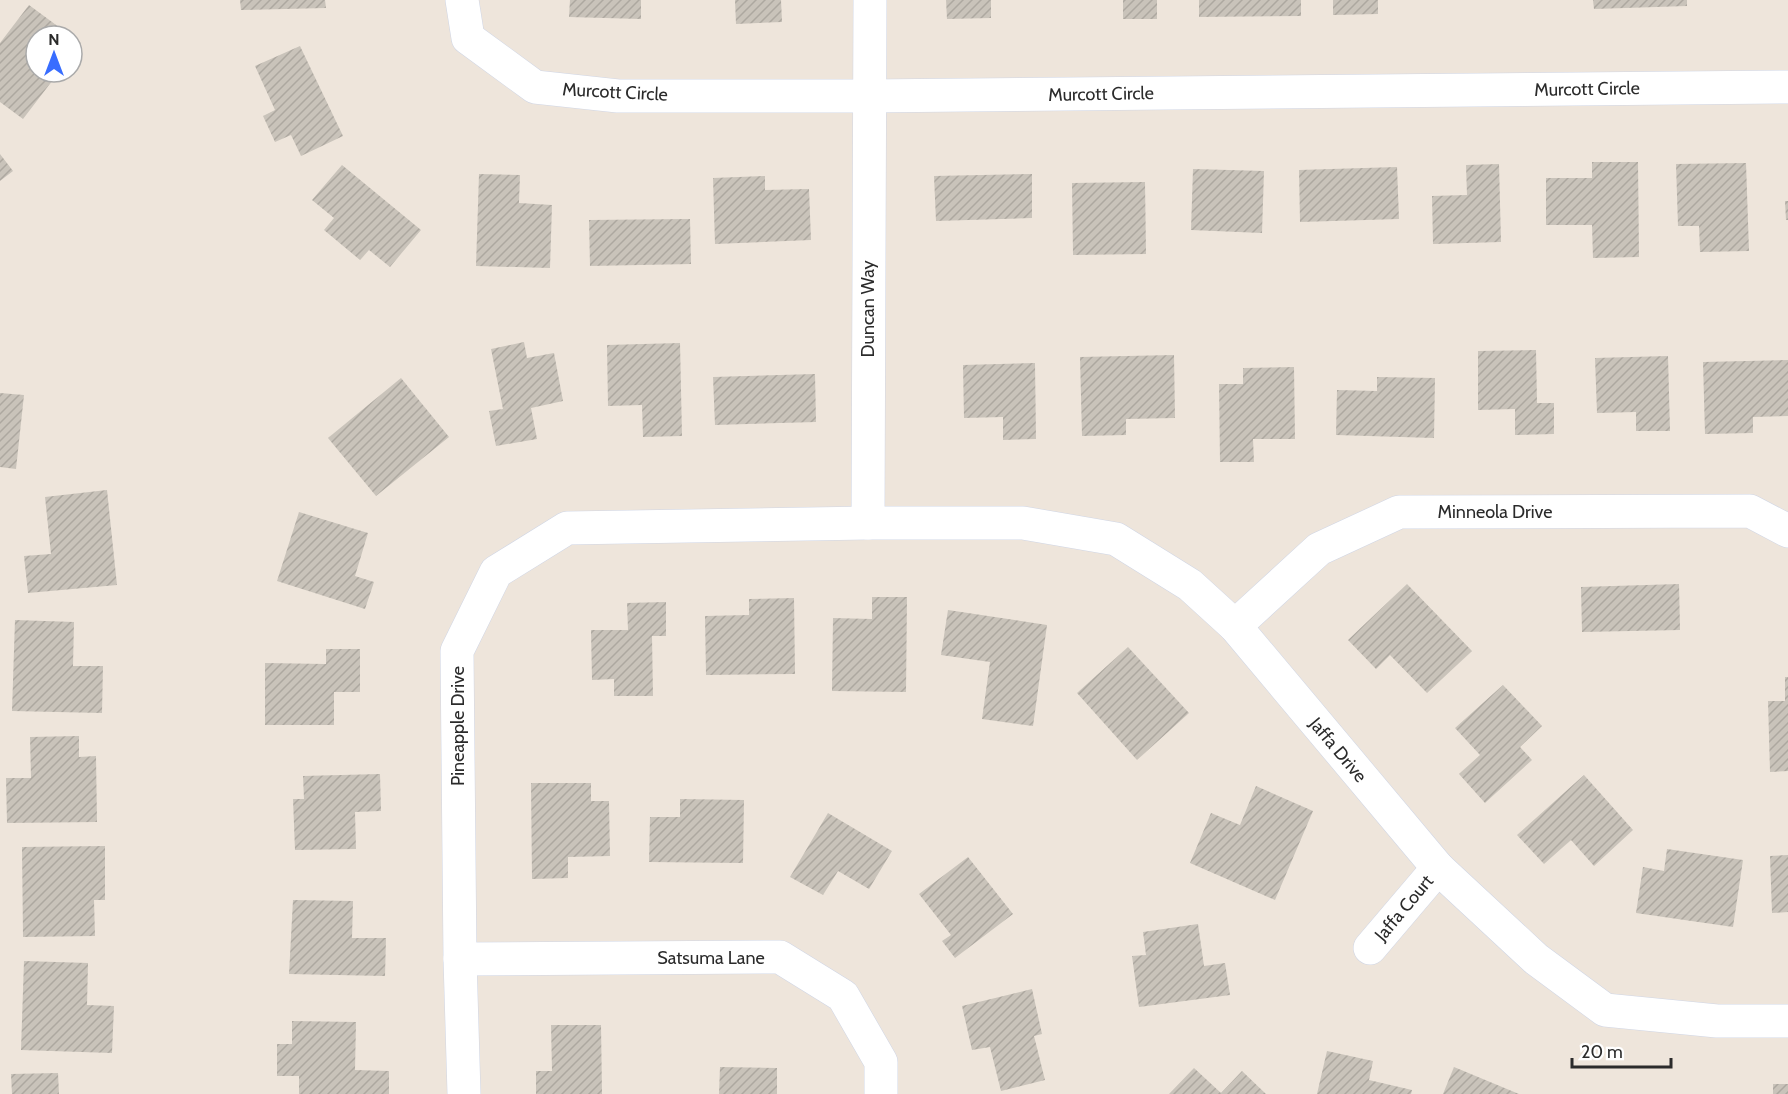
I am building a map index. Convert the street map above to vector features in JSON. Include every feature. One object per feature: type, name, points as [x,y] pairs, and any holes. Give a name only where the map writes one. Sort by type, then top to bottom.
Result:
[{"type":"street","name":"Murcott Circle","points":[[462,0],[468,38],[535,87],[618,96],[868,96],[1788,87]]},
{"type":"street","name":"Duncan Way","points":[[868,523],[870,0]]},
{"type":"street","name":"Minneola Drive","points":[[1235,626],[1319,549],[1399,513],[1750,511],[1788,531]]},
{"type":"street","name":"Jaffa Drive","points":[[868,523],[1023,523],[1116,539],[1190,585],[1235,626],[1438,868],[1536,958],[1605,1010],[1718,1021],[1788,1021]]},
{"type":"street","name":"Pineapple Drive","points":[[464,1094],[460,959],[457,651],[496,572],[567,528],[868,523]]},
{"type":"street","name":"Jaffa Court","points":[[1370,948],[1438,868]]},
{"type":"street","name":"Satsuma Lane","points":[[460,959],[780,957],[843,996],[881,1062],[881,1094]]},
{"type":"building","points":[[240,0],[325,0],[326,8],[241,10]]},
{"type":"building","points":[[570,0],[641,0],[641,19],[569,17]]},
{"type":"building","points":[[735,0],[781,0],[782,22],[736,24]]},
{"type":"building","points":[[946,0],[991,0],[991,18],[947,19]]},
{"type":"building","points":[[1123,0],[1157,0],[1157,19],[1123,19]]},
{"type":"building","points":[[1199,0],[1301,0],[1301,16],[1199,17]]},
{"type":"building","points":[[1333,0],[1378,0],[1378,14],[1333,15]]},
{"type":"building","points":[[1593,0],[1687,0],[1687,6],[1594,9]]},
{"type":"building","points":[[29,5],[55,24],[24,24],[24,84],[50,84],[23,119],[0,102],[0,43]]},
{"type":"building","points":[[300,46],[343,136],[301,156],[291,135],[275,142],[263,116],[275,110],[255,66]]},
{"type":"building","points":[[0,154],[13,171],[0,181]]},
{"type":"building","points":[[1592,162],[1638,162],[1639,257],[1593,258],[1592,225],[1546,225],[1546,178],[1592,178]]},
{"type":"building","points":[[1746,163],[1749,251],[1700,252],[1699,226],[1678,226],[1676,164]]},
{"type":"building","points":[[1499,164],[1501,242],[1433,244],[1432,196],[1467,195],[1466,165]]},
{"type":"building","points":[[342,165],[421,230],[390,267],[369,250],[360,260],[324,230],[334,218],[312,200]]},
{"type":"building","points":[[1397,167],[1399,219],[1300,222],[1299,170]]},
{"type":"building","points":[[1193,169],[1264,171],[1262,233],[1191,230]]},
{"type":"building","points":[[479,174],[520,175],[519,203],[552,205],[550,268],[476,266]]},
{"type":"building","points":[[1032,174],[1032,218],[936,221],[934,176]]},
{"type":"building","points":[[765,176],[765,190],[809,189],[811,240],[715,244],[713,178]]},
{"type":"building","points":[[1145,182],[1146,254],[1073,255],[1072,183]]},
{"type":"building","points":[[1785,201],[1788,201],[1788,220],[1786,220]]},
{"type":"building","points":[[690,219],[691,264],[590,266],[589,220]]},
{"type":"building","points":[[524,342],[527,358],[554,353],[563,401],[531,408],[537,439],[496,446],[489,411],[503,409],[491,349]]},
{"type":"building","points":[[680,343],[682,436],[643,437],[642,405],[608,406],[607,345]]},
{"type":"building","points":[[1536,350],[1537,403],[1554,403],[1554,434],[1515,435],[1515,409],[1478,410],[1478,351]]},
{"type":"building","points":[[1174,355],[1175,418],[1126,419],[1126,435],[1082,436],[1080,357]]},
{"type":"building","points":[[1668,356],[1670,431],[1636,431],[1636,412],[1597,413],[1595,358]]},
{"type":"building","points":[[1788,360],[1788,416],[1753,417],[1753,433],[1705,434],[1703,362]]},
{"type":"building","points":[[1035,363],[1036,439],[1003,440],[1003,417],[964,418],[963,365]]},
{"type":"building","points":[[1294,367],[1295,439],[1253,439],[1254,462],[1220,462],[1219,384],[1243,384],[1243,368]]},
{"type":"building","points":[[815,374],[816,422],[715,425],[713,377]]},
{"type":"building","points":[[1377,377],[1435,378],[1434,438],[1336,435],[1337,390],[1377,391]]},
{"type":"building","points":[[401,378],[449,437],[376,496],[328,438]]},
{"type":"building","points":[[0,393],[24,395],[16,469],[0,467]]},
{"type":"building","points":[[107,490],[117,585],[28,593],[24,556],[51,554],[45,497]]},
{"type":"building","points":[[299,512],[368,533],[355,576],[374,582],[365,609],[277,581]]},
{"type":"building","points":[[1407,584],[1472,651],[1427,693],[1390,655],[1376,669],[1348,640]]},
{"type":"building","points":[[1679,584],[1680,630],[1582,632],[1581,587]]},
{"type":"building","points":[[872,597],[907,597],[906,692],[832,691],[833,618],[872,619]]},
{"type":"building","points":[[794,598],[795,674],[706,675],[705,616],[749,615],[749,599]]},
{"type":"building","points":[[666,602],[666,636],[652,636],[653,696],[614,696],[614,679],[592,680],[591,630],[628,630],[627,603]]},
{"type":"building","points":[[948,610],[1047,625],[1033,726],[982,719],[990,662],[941,655]]},
{"type":"building","points":[[15,620],[74,622],[73,666],[103,666],[102,713],[12,711]]},
{"type":"building","points":[[1128,647],[1189,713],[1137,760],[1077,693]]},
{"type":"building","points":[[326,649],[360,649],[360,692],[334,692],[334,725],[265,725],[265,663],[326,664]]},
{"type":"building","points":[[1785,677],[1788,677],[1788,771],[1770,772],[1768,701],[1785,701]]},
{"type":"building","points":[[1503,685],[1542,726],[1520,747],[1532,760],[1485,803],[1459,774],[1480,755],[1455,728]]},
{"type":"building","points":[[79,736],[79,757],[96,756],[97,822],[7,823],[6,778],[31,778],[30,737]]},
{"type":"building","points":[[380,774],[381,811],[355,812],[356,849],[295,850],[293,799],[304,799],[303,776]]},
{"type":"building","points":[[1584,775],[1633,830],[1594,866],[1571,840],[1544,864],[1517,835]]},
{"type":"building","points":[[531,783],[591,783],[591,801],[609,801],[610,856],[568,857],[568,878],[532,879]]},
{"type":"building","points":[[1256,786],[1313,811],[1275,900],[1190,863],[1211,813],[1240,825]]},
{"type":"building","points":[[680,799],[744,800],[743,863],[649,862],[650,817],[680,817]]},
{"type":"building","points":[[828,813],[892,851],[869,889],[838,871],[823,895],[790,877]]},
{"type":"building","points":[[105,846],[105,900],[94,900],[95,936],[23,937],[22,847]]},
{"type":"building","points":[[1667,849],[1743,860],[1733,927],[1636,913],[1643,867],[1664,871]]},
{"type":"building","points":[[1788,855],[1788,912],[1772,913],[1770,856]]},
{"type":"building","points":[[968,857],[1013,914],[955,958],[942,941],[951,935],[919,894]]},
{"type":"building","points":[[293,900],[353,901],[352,938],[386,938],[385,976],[289,974]]},
{"type":"building","points":[[1198,924],[1204,966],[1225,963],[1230,995],[1139,1007],[1132,956],[1146,955],[1143,932]]},
{"type":"building","points":[[24,961],[88,963],[87,1005],[114,1006],[112,1053],[21,1050]]},
{"type":"building","points":[[1032,989],[1042,1034],[1034,1036],[1045,1080],[1001,1091],[990,1047],[972,1050],[962,1006]]},
{"type":"building","points":[[292,1021],[356,1022],[355,1070],[389,1071],[389,1094],[299,1094],[299,1076],[277,1076],[277,1044],[292,1044]]},
{"type":"building","points":[[551,1025],[601,1025],[602,1094],[536,1094],[536,1071],[552,1071]]},
{"type":"building","points":[[1327,1051],[1373,1061],[1369,1080],[1412,1090],[1411,1094],[1317,1094]]},
{"type":"building","points":[[720,1067],[777,1068],[777,1094],[719,1094]]},
{"type":"building","points":[[1454,1067],[1519,1094],[1443,1094]]},
{"type":"building","points":[[1194,1068],[1221,1093],[1242,1071],[1266,1094],[1169,1094]]},
{"type":"building","points":[[58,1073],[59,1094],[12,1094],[11,1074]]},
{"type":"building","points":[[1773,1084],[1788,1084],[1788,1094],[1773,1094]]}]
